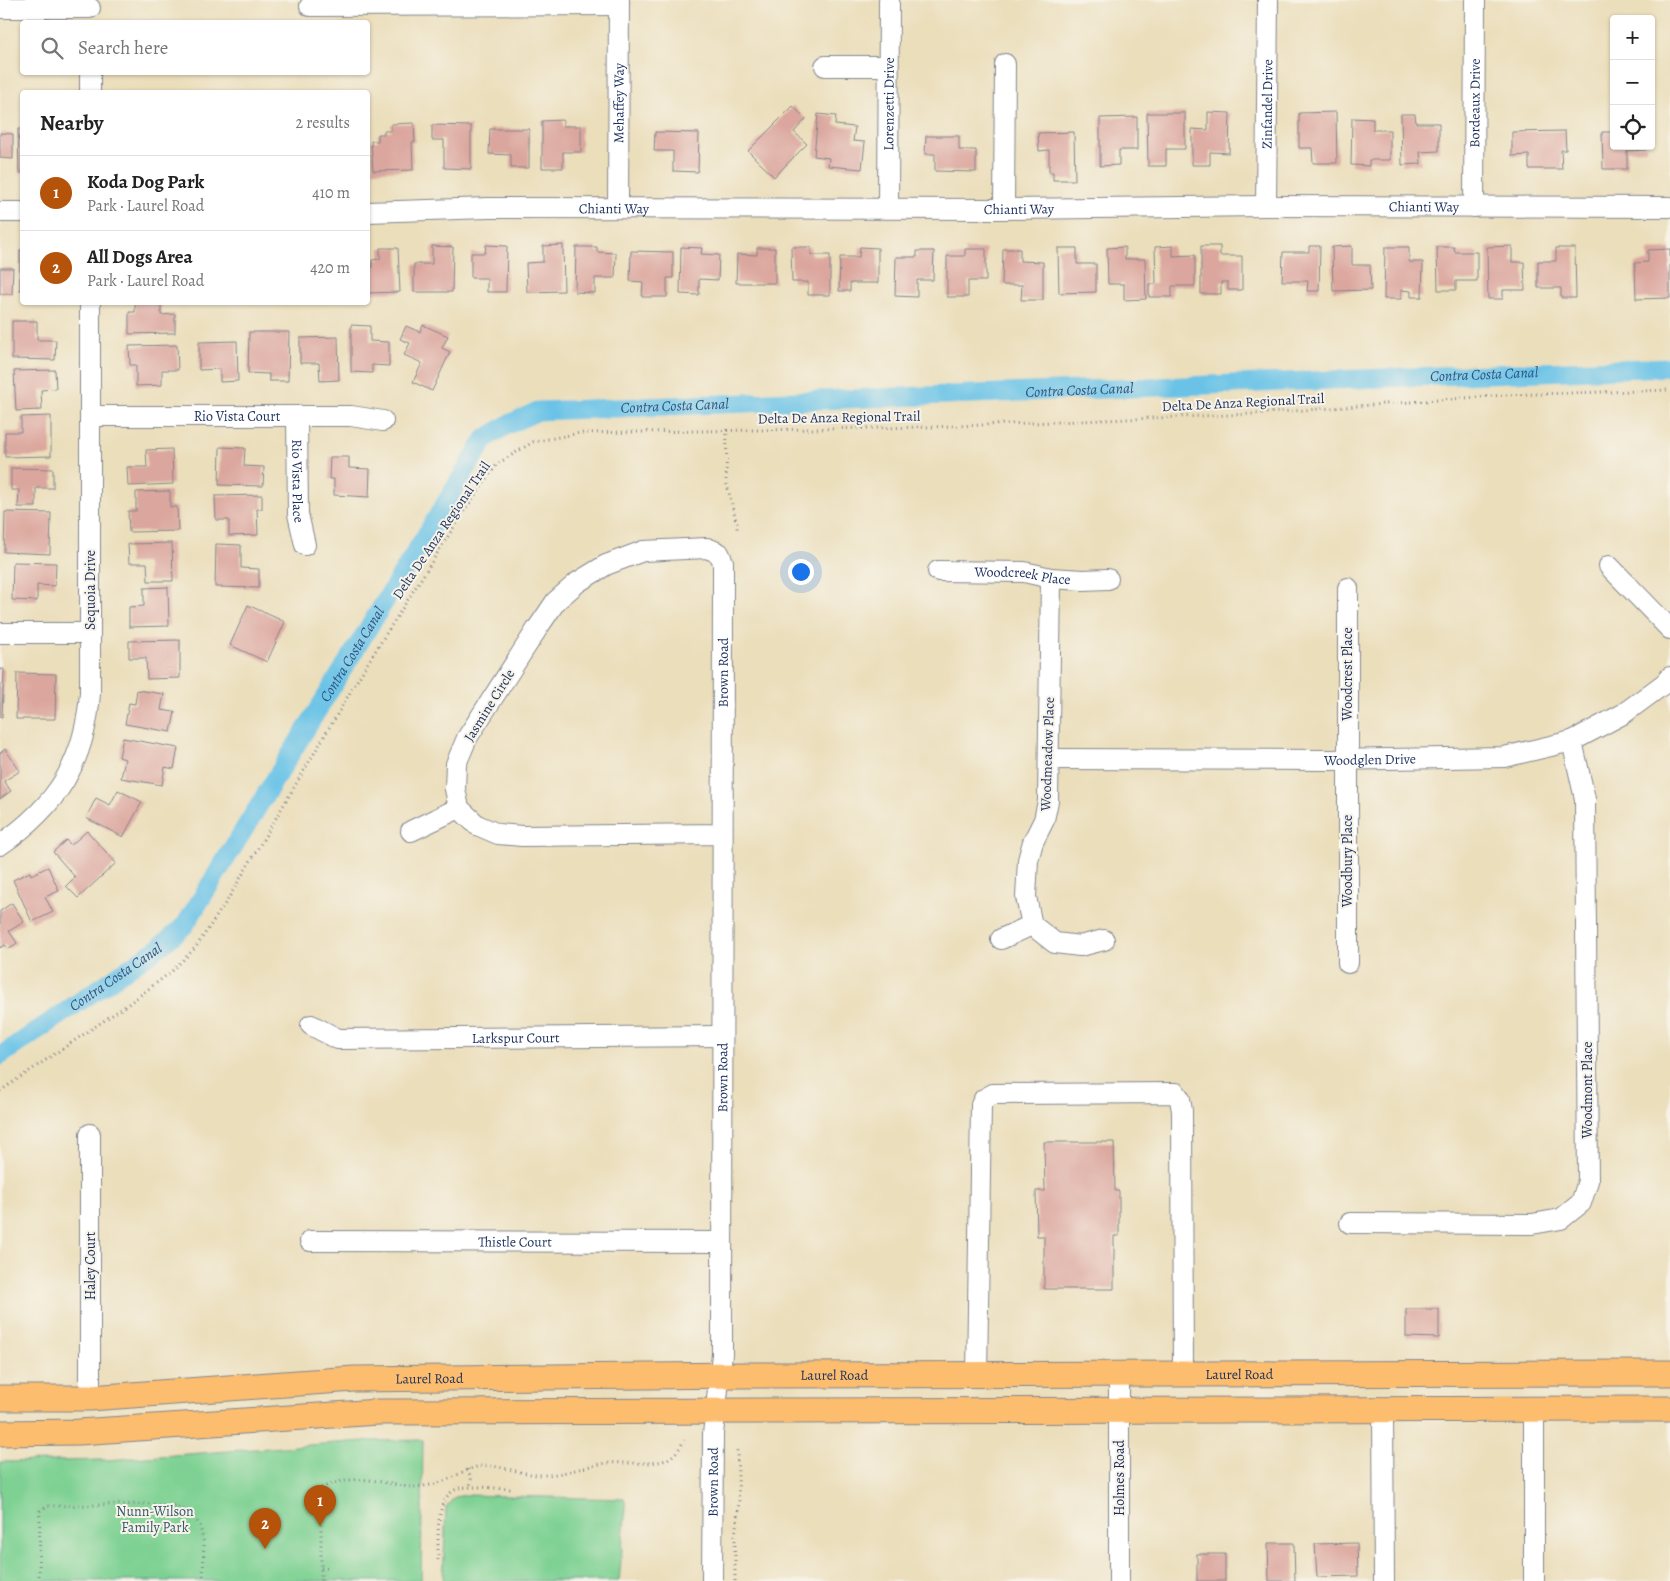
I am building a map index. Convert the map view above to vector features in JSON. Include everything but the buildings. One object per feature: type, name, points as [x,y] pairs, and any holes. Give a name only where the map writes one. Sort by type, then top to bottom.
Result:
[{"type":"main road","name":"Laurel Road","points":[[0,1398],[90,1398],[354,1379],[1670,1373]]},
{"type":"main road","points":[[0,1433],[79,1432],[378,1412],[1670,1409]]},
{"type":"street","name":"Lorenzetti Drive","points":[[888,208],[889,0]]},
{"type":"street","name":"Zinfandel Drive","points":[[1266,206],[1268,0]]},
{"type":"street","name":"Bordeaux Drive","points":[[1474,207],[1475,0]]},
{"type":"street","points":[[310,6],[619,3]]},
{"type":"street","name":"Mehaffey Way","points":[[618,208],[619,3]]},
{"type":"street","points":[[0,8],[90,10]]},
{"type":"street","points":[[1004,209],[1005,64]]},
{"type":"street","points":[[825,66],[888,66]]},
{"type":"street","points":[[90,75],[90,90]]},
{"type":"street","name":"Chianti Way","points":[[370,212],[488,208],[1004,209],[1266,206],[1670,208]]},
{"type":"street","points":[[0,212],[20,212]]},
{"type":"street","name":"Sequoia Drive","points":[[0,845],[24,828],[49,803],[61,786],[76,760],[84,739],[89,716],[90,305]]},
{"type":"street","name":"Rio Vista Court","points":[[91,416],[351,416],[383,421]]},
{"type":"street","name":"Rio Vista Place","points":[[297,416],[298,514],[305,545]]},
{"type":"street","name":"Jasmine Circle","points":[[459,808],[455,789],[456,764],[467,738],[556,601],[578,582],[606,565],[643,551],[707,548],[720,553],[724,574]]},
{"type":"street","points":[[1609,566],[1670,629]]},
{"type":"street","name":"Woodcreek Place","points":[[938,571],[1024,572],[1051,578],[1108,579]]},
{"type":"street","name":"Brown Road","points":[[712,1581],[713,1434],[722,1354],[724,574]]},
{"type":"street","name":"Woodmeadow Place","points":[[1032,925],[1026,897],[1028,860],[1033,842],[1044,820],[1048,801],[1051,578]]},
{"type":"street","name":"Woodcrest Place","points":[[1347,760],[1348,588]]},
{"type":"street","points":[[0,633],[90,633]]},
{"type":"street","name":"Woodglen Drive","points":[[1049,759],[1347,760],[1504,757],[1572,740],[1623,714],[1665,683],[1670,677]]},
{"type":"street","name":"Woodmont Place","points":[[1350,1223],[1532,1224],[1561,1220],[1581,1203],[1588,1181],[1585,799],[1572,740]]},
{"type":"street","name":"Woodbury Place","points":[[1347,760],[1348,963]]},
{"type":"street","points":[[411,831],[459,808],[477,825],[498,834],[522,836],[722,834]]},
{"type":"street","points":[[1001,939],[1032,925],[1055,944],[1080,946],[1104,940]]},
{"type":"street","name":"Larkspur Court","points":[[311,1025],[338,1039],[722,1036]]},
{"type":"street","points":[[977,1376],[981,1105],[984,1099],[993,1094],[1176,1093],[1180,1099],[1182,1111],[1183,1375]]},
{"type":"street","name":"Haley Court","points":[[90,1134],[90,1398]]},
{"type":"street","name":"Thistle Court","points":[[310,1241],[721,1242]]},
{"type":"street","name":"Holmes Road","points":[[1119,1375],[1120,1581]]},
{"type":"street","points":[[1383,1409],[1384,1581]]},
{"type":"street","points":[[1534,1409],[1534,1581]]},
{"type":"path","name":"Delta De Anza Regional Trail","points":[[0,1092],[130,1003],[172,971],[196,947],[228,899],[367,664],[464,511],[497,464],[533,442],[580,433],[932,427],[1252,414],[1504,395],[1670,390]]},
{"type":"path","points":[[727,430],[726,481],[737,529]]},
{"type":"path","points":[[308,1492],[341,1481],[364,1480],[413,1487],[428,1485],[445,1481],[468,1469],[484,1466],[539,1475],[561,1473],[607,1463],[652,1463],[665,1460],[678,1453],[684,1440]]},
{"type":"path","points":[[735,1581],[734,1536],[739,1503],[737,1449]]},
{"type":"path","points":[[468,1469],[470,1488]]},
{"type":"path","points":[[321,1488],[321,1581]]},
{"type":"path","points":[[438,1560],[440,1512],[442,1502],[450,1494],[459,1488],[514,1489]]},
{"type":"path","points":[[40,1581],[40,1511],[47,1506],[149,1504],[176,1506],[191,1512],[200,1526],[204,1544],[203,1581]]},
{"type":"path","points":[[321,1568],[330,1568]]},
{"type":"green space","name":"Nunn-Wilson Family Park","points":[[423,1440],[421,1581],[0,1581],[0,1462],[106,1460],[364,1441]]},
{"type":"green space","points":[[466,1495],[624,1499],[626,1506],[619,1581],[443,1581],[446,1507],[455,1497]]},
{"type":"waterway","name":"Contra Costa Canal","points":[[0,1056],[161,946],[185,925],[485,439],[507,425],[538,411],[1670,367]]},
{"type":"place","name":"Koda Dog Park","points":[[320,1526]]},
{"type":"place","name":"All Dogs Area","points":[[265,1549]]}]
